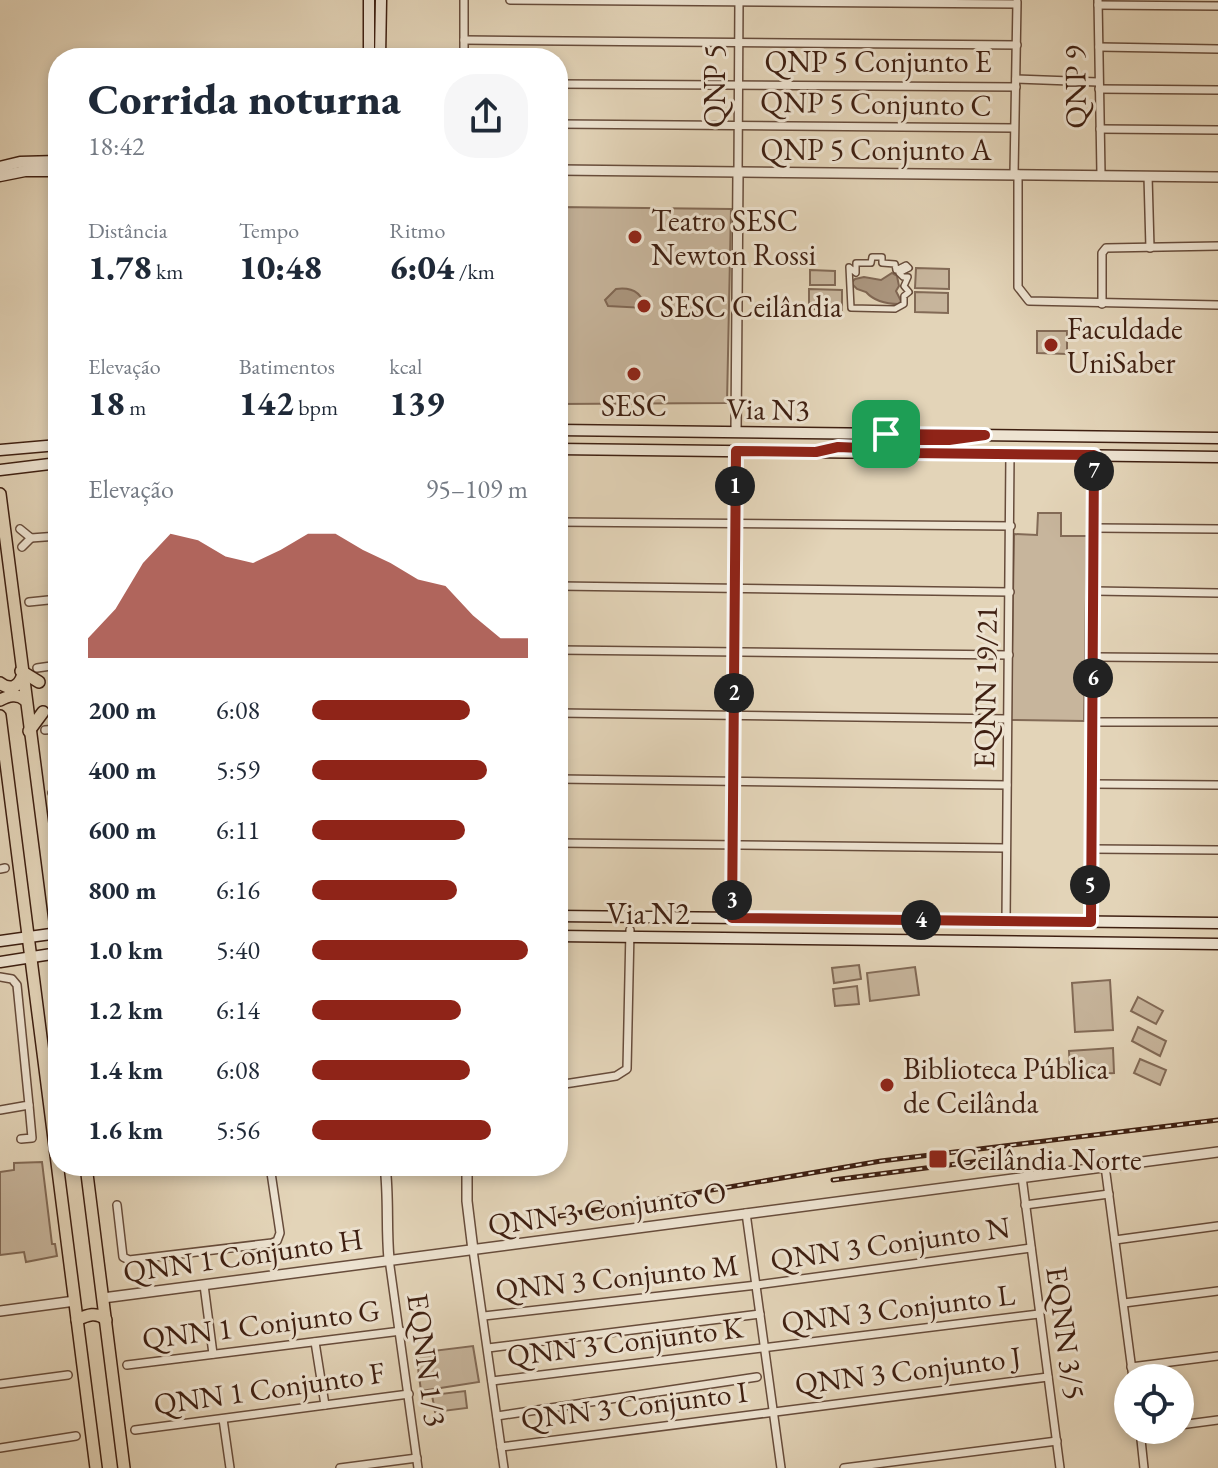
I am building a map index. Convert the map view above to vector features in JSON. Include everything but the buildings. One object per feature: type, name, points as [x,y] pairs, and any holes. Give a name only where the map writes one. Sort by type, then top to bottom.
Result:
[{"type":"main road","points":[[369,0],[369,48]]},
{"type":"main road","points":[[380,48],[381,0]]},
{"type":"main road","points":[[0,167],[20,162],[48,161]]},
{"type":"main road","points":[[0,176],[48,171]]},
{"type":"main road","name":"Via N3","points":[[568,430],[1218,438]]},
{"type":"main road","points":[[587,449],[582,441],[588,436],[690,437],[718,432]]},
{"type":"main road","points":[[816,452],[838,447],[886,449],[892,442],[886,434]]},
{"type":"main road","points":[[909,453],[902,447],[907,440],[949,440],[985,435]]},
{"type":"main road","points":[[0,450],[48,446]]},
{"type":"main road","points":[[568,447],[1097,456],[1124,450],[1218,454]]},
{"type":"main road","points":[[0,470],[48,464]]},
{"type":"main road","points":[[0,494],[48,871]]},
{"type":"main road","points":[[22,674],[39,682]]},
{"type":"main road","points":[[0,683],[8,688],[14,687],[20,684],[22,674]]},
{"type":"main road","points":[[0,700],[21,696],[25,700]]},
{"type":"main road","points":[[29,731],[43,712]]},
{"type":"main road","points":[[0,716],[48,1091]]},
{"type":"main road","points":[[568,916],[1193,923],[1218,926],[1214,935],[1218,943]]},
{"type":"main road","points":[[618,917],[629,921],[629,934]]},
{"type":"main road","points":[[654,938],[641,932],[644,922],[697,923],[730,918]]},
{"type":"main road","points":[[801,939],[835,934],[886,935],[889,924],[875,920]]},
{"type":"main road","points":[[919,941],[901,937],[898,934],[900,928],[903,925],[994,921]]},
{"type":"main road","points":[[1122,942],[1164,938],[1201,939],[1205,927],[1193,923]]},
{"type":"main road","name":"Via N2","points":[[568,935],[627,932],[654,938],[1218,943]]},
{"type":"main road","points":[[0,941],[28,936],[48,937]]},
{"type":"main road","points":[[0,962],[48,955]]},
{"type":"main road","points":[[59,1176],[96,1468]]},
{"type":"main road","points":[[87,1176],[124,1468]]},
{"type":"main road","points":[[77,1320],[95,1315],[106,1320]]},
{"type":"street","points":[[464,0],[464,48]]},
{"type":"street","points":[[510,0],[1016,2],[1014,128],[1019,292],[1035,303],[1218,305]]},
{"type":"street","name":"QNP 5","points":[[738,173],[739,0]]},
{"type":"street","points":[[1098,3],[1218,6]]},
{"type":"street","name":"QNP 9","points":[[1098,3],[1101,174]]},
{"type":"street","points":[[464,40],[1017,45]]},
{"type":"street","points":[[1099,47],[1218,49]]},
{"type":"street","name":"QNP 5 Conjunto E","points":[[568,84],[1016,83],[1218,90]]},
{"type":"street","name":"QNP 5 Conjunto C","points":[[568,124],[1014,128]]},
{"type":"street","points":[[1100,129],[1218,130]]},
{"type":"street","name":"QNP 5 Conjunto A","points":[[568,170],[1218,177]]},
{"type":"street","points":[[736,432],[738,173]]},
{"type":"street","points":[[1148,176],[1150,248]]},
{"type":"street","points":[[1102,304],[1104,249],[1218,246]]},
{"type":"street","points":[[872,257],[882,257],[882,263],[895,264],[896,270],[906,265],[909,268],[899,273],[908,277],[904,286],[909,292],[904,296],[904,304],[895,309],[851,308],[849,267],[856,273],[856,263],[871,263],[872,257]]},
{"type":"street","points":[[730,918],[736,451]]},
{"type":"street","name":"EQNN 19/21","points":[[1006,921],[1010,454]]},
{"type":"street","points":[[1091,922],[1097,456]]},
{"type":"street","points":[[568,522],[1011,526]]},
{"type":"street","points":[[1094,528],[1218,529]]},
{"type":"street","points":[[20,529],[31,538]]},
{"type":"street","points":[[22,547],[31,538],[48,537]]},
{"type":"street","points":[[568,586],[1010,592]]},
{"type":"street","points":[[1094,591],[1218,593]]},
{"type":"street","points":[[29,602],[48,600]]},
{"type":"street","points":[[568,650],[1009,655]]},
{"type":"street","points":[[1094,657],[1218,658]]},
{"type":"street","points":[[37,668],[48,666]]},
{"type":"street","points":[[568,713],[1007,719]]},
{"type":"street","points":[[1092,722],[1218,722]]},
{"type":"street","points":[[568,779],[1007,785]]},
{"type":"street","points":[[1092,784],[1218,785]]},
{"type":"street","points":[[568,843],[1006,848]]},
{"type":"street","points":[[1091,849],[1218,850]]},
{"type":"street","points":[[568,1083],[616,1076],[627,1069],[629,934]]},
{"type":"street","points":[[0,977],[12,979],[17,985],[32,1138],[21,1139]]},
{"type":"street","points":[[0,1110],[29,1105]]},
{"type":"street","name":"QNN 3 Conjunto O","points":[[389,1259],[1218,1152]]},
{"type":"street","name":"EQNN 3/5","points":[[1105,1166],[1131,1364]]},
{"type":"street","points":[[117,1205],[123,1257],[129,1260],[272,1243],[277,1241],[280,1233],[271,1176]]},
{"type":"street","points":[[386,1176],[389,1259]]},
{"type":"street","points":[[467,1176],[473,1250]]},
{"type":"street","name":"EQNN 3/5","points":[[1022,1177],[1060,1468]]},
{"type":"street","points":[[1025,1205],[1109,1194]]},
{"type":"street","points":[[746,1213],[781,1468]]},
{"type":"street","points":[[1115,1240],[1218,1226]]},
{"type":"street","name":"QNN 3 Conjunto N","points":[[757,1285],[1031,1248]]},
{"type":"street","name":"EQNN 1/3","points":[[473,1250],[504,1468]]},
{"type":"street","name":"QNN 1 Conjunto H","points":[[103,1298],[389,1259]]},
{"type":"street","name":"EQNN 1/3","points":[[389,1259],[418,1468]]},
{"type":"street","points":[[204,1285],[213,1354]]},
{"type":"street","name":"QNN 3 Conjunto M","points":[[484,1316],[757,1285]]},
{"type":"street","points":[[1124,1303],[1218,1291]]},
{"type":"street","points":[[0,1311],[75,1301]]},
{"type":"street","points":[[488,1348],[760,1314]]},
{"type":"street","name":"QNN 3 Conjunto L","points":[[764,1349],[1039,1314]]},
{"type":"street","name":"QNN 1 Conjunto G","points":[[127,1365],[401,1331]]},
{"type":"street","points":[[315,1342],[325,1405]]},
{"type":"street","name":"QNN 3 Conjunto K","points":[[492,1381],[764,1349]]},
{"type":"street","points":[[1155,1364],[1218,1356]]},
{"type":"street","points":[[0,1384],[68,1375]]},
{"type":"street","points":[[497,1416],[757,1377]]},
{"type":"street","name":"QNN 3 Conjunto J","points":[[773,1411],[1048,1377]]},
{"type":"street","name":"QNN 1 Conjunto F","points":[[135,1430],[409,1394]]},
{"type":"street","name":"QNN 3 Conjunto I","points":[[501,1447],[773,1411]]},
{"type":"street","points":[[223,1419],[230,1468]]},
{"type":"street","points":[[1194,1423],[1218,1420]]},
{"type":"street","points":[[0,1448],[76,1436]]},
{"type":"street","points":[[844,1468],[1057,1441]]},
{"type":"street","points":[[1141,1444],[1144,1468]]},
{"type":"street","points":[[340,1468],[417,1458]]},
{"type":"shaded area","name":"SESC Ceilândia","points":[[568,207],[731,209],[727,403],[568,404]]},
{"type":"shaded area","points":[[916,268],[949,269],[949,289],[915,288]]},
{"type":"shaded area","points":[[810,270],[835,271],[835,285],[810,285]]},
{"type":"shaded area","points":[[892,273],[897,276],[899,304],[877,300],[851,283],[864,277],[881,280]]},
{"type":"shaded area","points":[[616,289],[635,292],[645,308],[608,306],[605,300]]},
{"type":"shaded area","points":[[809,289],[842,290],[842,310],[809,309]]},
{"type":"shaded area","points":[[915,292],[948,293],[948,313],[915,312]]},
{"type":"shaded area","points":[[1037,331],[1067,331],[1067,354],[1037,353]]},
{"type":"shaded area","points":[[1038,513],[1061,513],[1061,536],[1087,536],[1084,721],[1011,720],[1014,534],[1037,535]]},
{"type":"shaded area","points":[[859,965],[861,979],[834,983],[832,968]]},
{"type":"shaded area","points":[[915,967],[919,995],[870,1001],[867,973]]},
{"type":"shaded area","points":[[1110,980],[1113,1030],[1075,1032],[1072,983]]},
{"type":"shaded area","points":[[857,986],[859,1004],[835,1006],[833,989]]},
{"type":"shaded area","points":[[1138,997],[1163,1011],[1156,1024],[1131,1011]]},
{"type":"shaded area","points":[[1138,1027],[1166,1041],[1160,1056],[1132,1041]]},
{"type":"shaded area","points":[[1113,1048],[1114,1073],[1070,1076],[1069,1051]]},
{"type":"shaded area","points":[[1140,1059],[1166,1070],[1160,1085],[1134,1073]]},
{"type":"shaded area","points":[[42,1162],[52,1244],[55,1244],[57,1256],[26,1262],[24,1252],[0,1255],[0,1172],[14,1170],[14,1163]]},
{"type":"shaded area","points":[[473,1346],[479,1382],[421,1391],[416,1353]]},
{"type":"shaded area","points":[[465,1391],[467,1408],[435,1412],[432,1395]]},
{"type":"railway","points":[[560,1216],[881,1161],[1218,1120]]},
{"type":"railway","points":[[833,1180],[1003,1158]]},
{"type":"place","name":"Teatro SESC Newton Rossi","points":[[635,237]]},
{"type":"place","name":"SESC Ceilândia","points":[[644,306]]},
{"type":"place","name":"Faculdade UniSaber","points":[[1051,345]]},
{"type":"place","name":"SESC","points":[[634,374]]},
{"type":"place","name":"Biblioteca Pública de Ceilânda","points":[[887,1085]]},
{"type":"place","name":"Ceilândia Norte","points":[[938,1159]]},
{"type":"route","points":[[886,434],[985,435],[949,440],[907,440],[902,447],[909,453],[1094,455],[1091,922],[732,918],[736,451],[816,452],[838,447],[886,449],[892,440],[886,434]]}]
